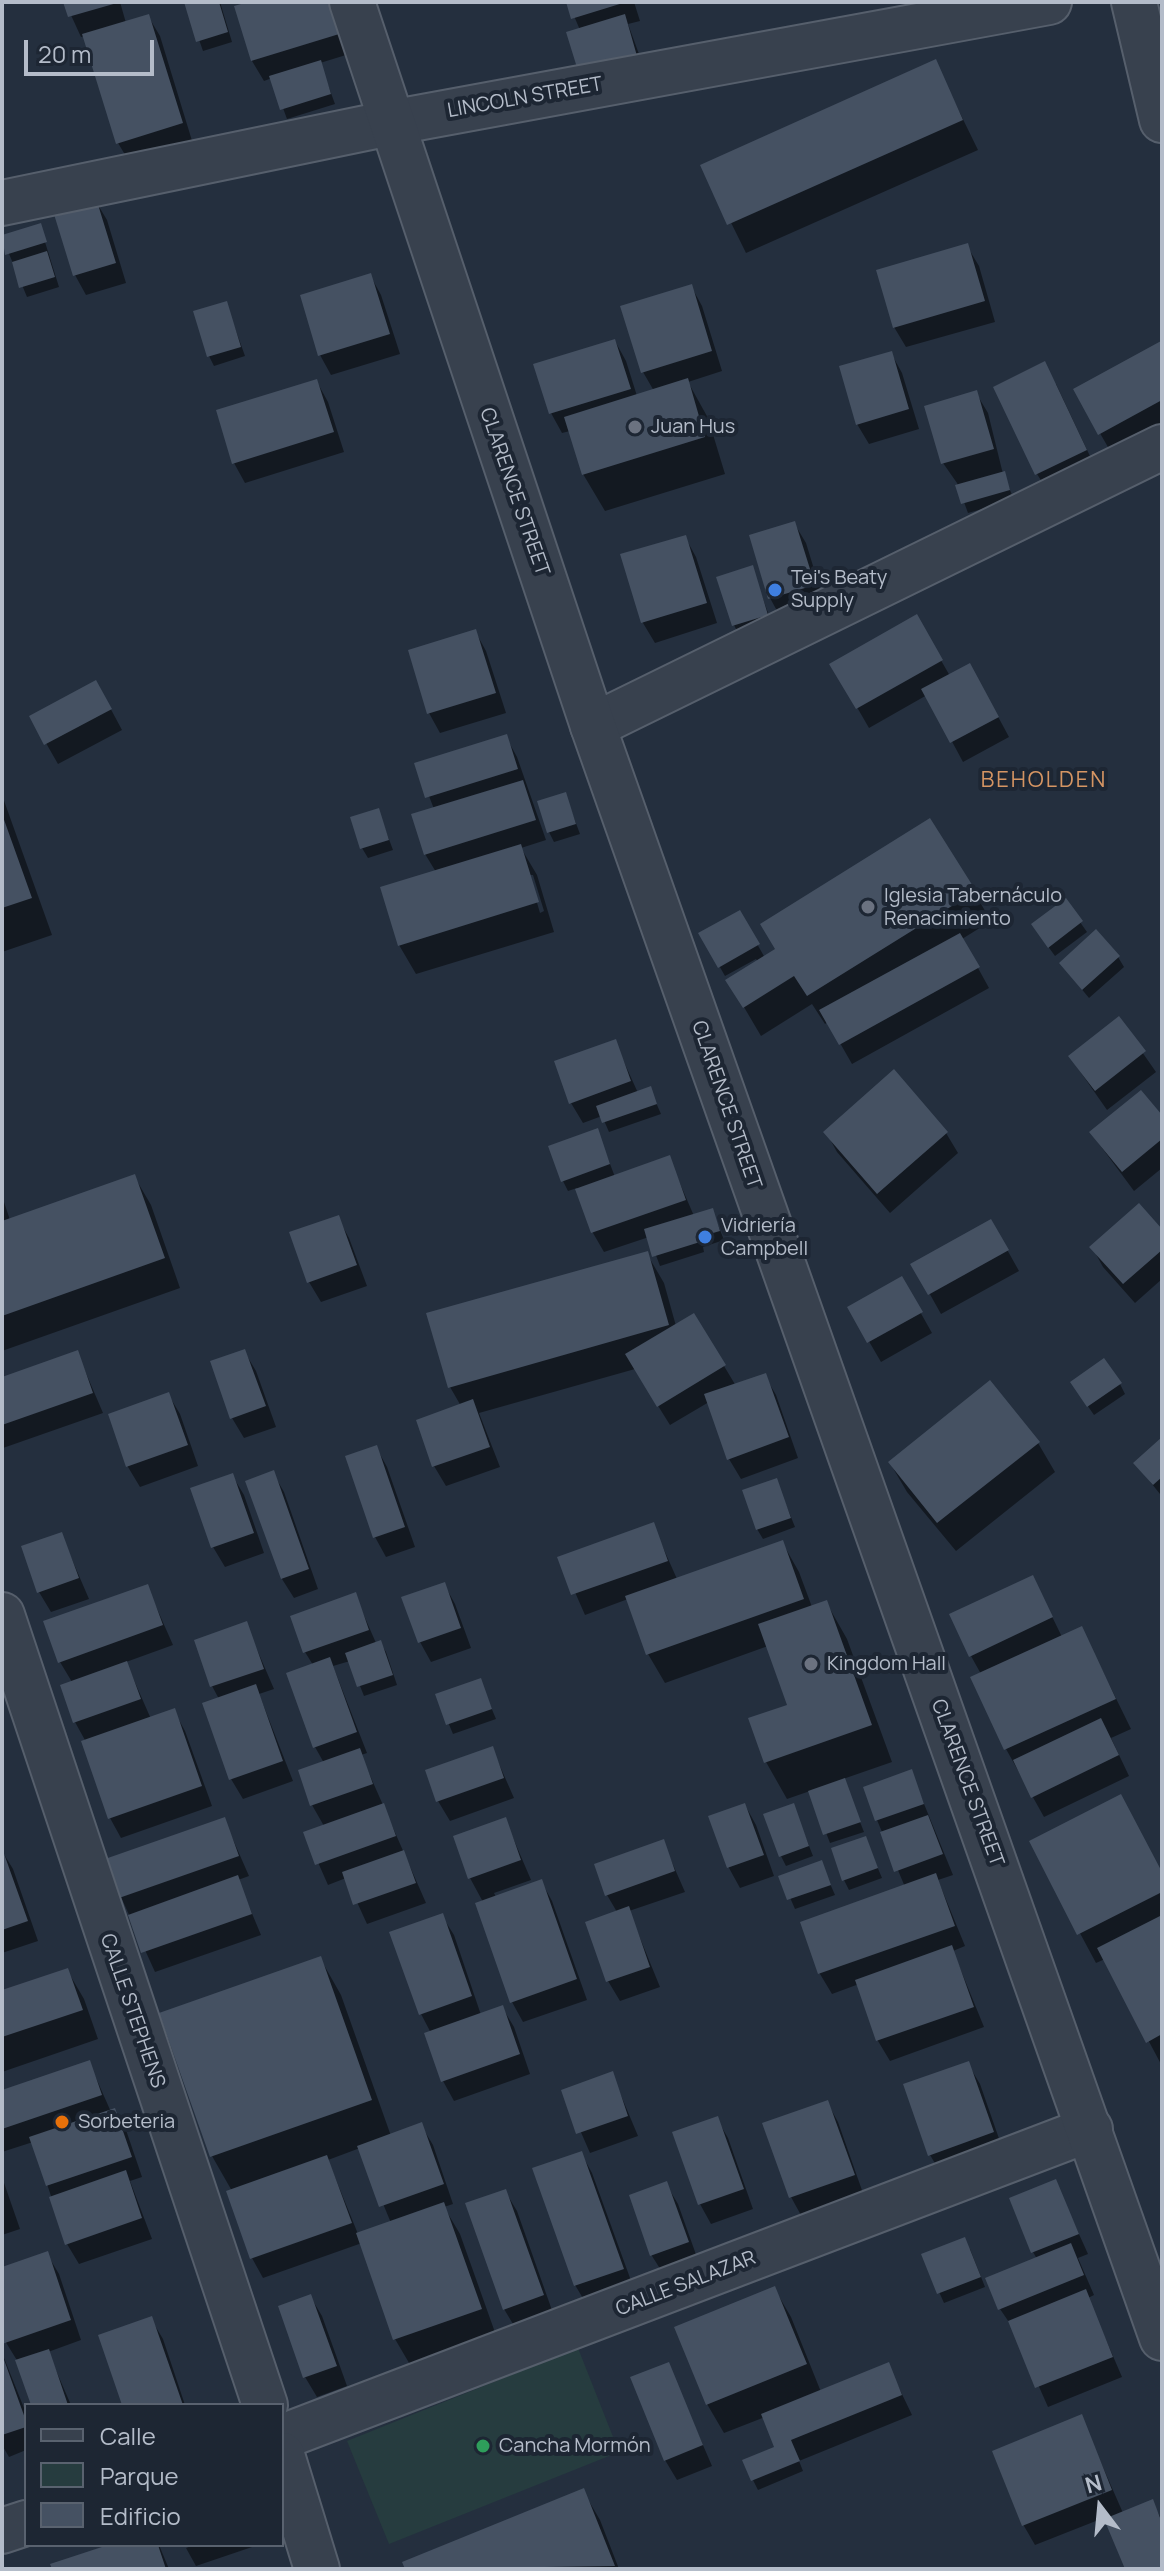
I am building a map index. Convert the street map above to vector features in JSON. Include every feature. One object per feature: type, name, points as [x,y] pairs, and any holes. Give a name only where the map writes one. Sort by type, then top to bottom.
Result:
[{"type":"street","name":"CLARENCE STREET","points":[[352,2],[593,726],[1162,2338]]},
{"type":"street","name":"LINCOLN STREET","points":[[2,203],[390,123],[1049,2]]},
{"type":"street","points":[[1134,2],[1162,120]]},
{"type":"street","points":[[593,726],[1162,447]]},
{"type":"street","name":"CALLE STEPHENS","points":[[2,1615],[264,2403]]},
{"type":"street","name":"CALLE SALAZAR","points":[[284,2436],[1090,2129]]},
{"type":"street","points":[[284,2462],[317,2569]]},
{"type":"street","points":[[2,2531],[24,2524]]},
{"type":"green space","name":"Cancha Mormón","points":[[578,2348],[619,2452],[389,2544],[347,2441]]},
{"type":"building","points":[[63,2],[117,2],[117,3],[68,17]]},
{"type":"building","points":[[184,2],[219,2],[228,32],[196,42]]},
{"type":"building","points":[[248,2],[341,2],[349,31],[251,61],[234,6]]},
{"type":"building","points":[[566,2],[623,2],[623,3],[571,19]]},
{"type":"building","points":[[149,14],[183,123],[116,144],[82,34]]},
{"type":"building","points":[[625,14],[637,56],[579,74],[566,32]]},
{"type":"building","points":[[936,59],[963,120],[727,225],[700,165]]},
{"type":"building","points":[[321,60],[331,94],[280,110],[269,76]]},
{"type":"building","points":[[96,198],[116,263],[73,276],[53,211]]},
{"type":"building","points":[[41,223],[47,242],[5,255],[2,235]]},
{"type":"building","points":[[968,243],[985,301],[893,328],[876,270]]},
{"type":"building","points":[[47,251],[55,277],[19,288],[12,262]]},
{"type":"building","points":[[371,273],[390,334],[318,356],[300,295]]},
{"type":"building","points":[[692,284],[712,351],[641,373],[620,306]]},
{"type":"building","points":[[227,301],[241,347],[207,357],[193,311]]},
{"type":"building","points":[[615,339],[631,389],[549,414],[533,364]]},
{"type":"building","points":[[1161,341],[1162,400],[1098,435],[1073,389]]},
{"type":"building","points":[[892,351],[909,409],[856,425],[839,366]]},
{"type":"building","points":[[1045,361],[1087,450],[1035,475],[993,387]]},
{"type":"building","name":"Juan Hus","points":[[688,378],[705,437],[582,475],[564,417]]},
{"type":"building","points":[[317,379],[334,432],[232,464],[216,410]]},
{"type":"building","points":[[977,390],[994,449],[941,464],[924,406]]},
{"type":"building","points":[[1005,471],[1010,490],[961,504],[955,485]]},
{"type":"building","points":[[795,521],[815,585],[768,599],[749,535]]},
{"type":"building","points":[[686,535],[707,603],[641,623],[620,554]]},
{"type":"building","points":[[753,565],[768,615],[732,626],[716,577]]},
{"type":"building","points":[[917,614],[943,660],[856,709],[829,664]]},
{"type":"building","points":[[476,629],[496,693],[427,714],[408,650]]},
{"type":"building","points":[[970,663],[999,717],[950,743],[921,689]]},
{"type":"building","points":[[96,680],[112,709],[44,745],[29,716]]},
{"type":"building","points":[[507,734],[518,769],[425,798],[414,763]]},
{"type":"building","points":[[523,780],[536,820],[424,855],[411,814]]},
{"type":"building","points":[[566,792],[576,824],[547,833],[537,801]]},
{"type":"building","points":[[379,808],[389,840],[360,849],[350,817]]},
{"type":"building","points":[[2,814],[32,898],[2,908]]},
{"type":"building","name":"Iglesia Tabernáculo Renacimiento","points":[[930,818],[976,891],[807,996],[794,976],[743,1008],[725,980],[775,949],[760,924]]},
{"type":"building","points":[[521,844],[539,902],[398,946],[380,887]]},
{"type":"building","points":[[1066,898],[1083,921],[1048,948],[1031,924]]},
{"type":"building","points":[[740,910],[760,944],[718,968],[698,933]]},
{"type":"building","points":[[1096,929],[1120,956],[1082,990],[1059,963]]},
{"type":"building","points":[[960,933],[980,967],[839,1045],[819,1010]]},
{"type":"building","points":[[1119,1016],[1146,1051],[1095,1091],[1068,1056]]},
{"type":"building","points":[[616,1039],[631,1081],[569,1104],[554,1061]]},
{"type":"building","points":[[894,1069],[948,1132],[877,1194],[823,1132]]},
{"type":"building","points":[[651,1086],[657,1104],[602,1123],[596,1106]]},
{"type":"building","points":[[1141,1090],[1162,1115],[1162,1139],[1122,1172],[1089,1132]]},
{"type":"building","points":[[598,1128],[610,1164],[561,1182],[548,1146]]},
{"type":"building","points":[[670,1155],[686,1200],[591,1233],[575,1189]]},
{"type":"building","points":[[135,1174],[165,1258],[2,1316],[2,1221]]},
{"type":"building","points":[[1139,1203],[1162,1229],[1162,1250],[1123,1284],[1089,1247]]},
{"type":"building","points":[[713,1208],[720,1231],[699,1237],[700,1242],[652,1257],[644,1229]]},
{"type":"building","points":[[339,1215],[357,1265],[307,1283],[289,1232]]},
{"type":"building","points":[[991,1219],[1009,1250],[928,1295],[910,1264]]},
{"type":"building","points":[[648,1251],[669,1325],[448,1388],[426,1313]]},
{"type":"building","points":[[902,1276],[923,1312],[867,1343],[847,1307]]},
{"type":"building","points":[[694,1313],[726,1365],[657,1407],[625,1354]]},
{"type":"building","points":[[245,1349],[266,1406],[230,1419],[210,1361]]},
{"type":"building","points":[[78,1350],[93,1393],[2,1425],[2,1377]]},
{"type":"building","points":[[1104,1358],[1122,1383],[1087,1407],[1070,1382]]},
{"type":"building","points":[[766,1373],[789,1437],[727,1460],[704,1394]]},
{"type":"building","points":[[990,1380],[1040,1442],[937,1523],[888,1462]]},
{"type":"building","points":[[169,1392],[188,1445],[126,1467],[108,1414]]},
{"type":"building","points":[[473,1399],[490,1447],[432,1467],[416,1420]]},
{"type":"building","points":[[1162,1437],[1162,1477],[1153,1485],[1133,1463]]},
{"type":"building","points":[[377,1445],[405,1527],[373,1538],[345,1456]]},
{"type":"building","points":[[274,1470],[309,1569],[281,1579],[245,1481]]},
{"type":"building","points":[[233,1473],[254,1533],[211,1548],[190,1488]]},
{"type":"building","points":[[777,1478],[791,1518],[756,1530],[742,1490]]},
{"type":"building","points":[[654,1522],[668,1561],[571,1595],[557,1557]]},
{"type":"building","points":[[62,1532],[79,1578],[37,1593],[21,1546]]},
{"type":"building","points":[[783,1540],[804,1599],[646,1655],[625,1596]]},
{"type":"building","points":[[1033,1575],[1053,1617],[969,1657],[949,1614]]},
{"type":"building","points":[[445,1582],[461,1628],[418,1643],[401,1597]]},
{"type":"building","points":[[148,1584],[163,1625],[58,1663],[43,1621]]},
{"type":"building","points":[[356,1592],[369,1630],[303,1653],[290,1616]]},
{"type":"building","name":"Kingdom Hall","points":[[827,1600],[872,1725],[764,1763],[748,1718],[787,1705],[758,1624]]},
{"type":"building","points":[[247,1621],[264,1669],[210,1687],[194,1640]]},
{"type":"building","points":[[1082,1626],[1116,1699],[1004,1750],[970,1677]]},
{"type":"building","points":[[381,1640],[393,1675],[357,1687],[345,1653]]},
{"type":"building","points":[[330,1657],[357,1732],[313,1748],[286,1673]]},
{"type":"building","points":[[127,1661],[141,1699],[73,1723],[60,1685]]},
{"type":"building","points":[[481,1678],[492,1709],[446,1725],[435,1694]]},
{"type":"building","points":[[256,1684],[283,1761],[229,1780],[202,1703]]},
{"type":"building","points":[[175,1708],[202,1786],[108,1819],[81,1741]]},
{"type":"building","points":[[1101,1718],[1119,1755],[1031,1798],[1013,1760]]},
{"type":"building","points":[[493,1746],[504,1778],[436,1802],[425,1770]]},
{"type":"building","points":[[360,1748],[373,1784],[310,1806],[298,1770]]},
{"type":"building","points":[[912,1769],[924,1804],[875,1821],[863,1787]]},
{"type":"building","points":[[845,1778],[861,1822],[823,1835],[808,1791]]},
{"type":"building","points":[[1121,1794],[1162,1872],[1162,1892],[1077,1935],[1029,1841]]},
{"type":"building","points":[[384,1803],[396,1836],[315,1865],[303,1832]]},
{"type":"building","points":[[745,1803],[764,1855],[727,1868],[708,1816]]},
{"type":"building","points":[[794,1803],[809,1846],[779,1857],[763,1814]]},
{"type":"building","points":[[928,1815],[943,1854],[894,1872],[880,1832]]},
{"type":"building","points":[[225,1817],[239,1856],[119,1898],[105,1859]]},
{"type":"building","points":[[506,1817],[521,1860],[468,1879],[453,1836]]},
{"type":"building","points":[[866,1836],[878,1868],[842,1881],[831,1848]]},
{"type":"building","points":[[664,1839],[675,1871],[605,1896],[594,1864]]},
{"type":"building","points":[[2,1848],[28,1921],[2,1930]]},
{"type":"building","points":[[404,1850],[416,1883],[353,1905],[342,1872]]},
{"type":"building","points":[[822,1860],[831,1885],[787,1900],[778,1876]]},
{"type":"building","points":[[936,1873],[955,1926],[818,1974],[800,1922]]},
{"type":"building","points":[[238,1875],[252,1914],[141,1953],[128,1915]]},
{"type":"building","points":[[542,1879],[577,1979],[510,2003],[475,1903]]},
{"type":"building","points":[[629,1906],[650,1967],[606,1982],[585,1922]]},
{"type":"building","points":[[443,1913],[472,1996],[419,2015],[389,1932]]},
{"type":"building","points":[[1162,1915],[1162,2034],[1146,2043],[1097,1948]]},
{"type":"building","points":[[952,1945],[974,2007],[876,2041],[855,1980]]},
{"type":"building","points":[[321,1956],[372,2100],[210,2157],[159,2013]]},
{"type":"building","points":[[68,1968],[83,2010],[2,2037],[2,1990]]},
{"type":"building","points":[[503,2005],[520,2054],[441,2082],[424,2033]]},
{"type":"building","points":[[90,2060],[102,2095],[2,2129],[2,2090]]},
{"type":"building","points":[[969,2061],[994,2132],[928,2156],[903,2084]]},
{"type":"building","points":[[613,2071],[628,2116],[576,2134],[561,2090]]},
{"type":"building","points":[[828,2100],[855,2175],[789,2198],[762,2123]]},
{"type":"building","points":[[115,2108],[132,2157],[46,2186],[29,2137]]},
{"type":"building","points":[[718,2116],[744,2189],[698,2205],[672,2132]]},
{"type":"building","points":[[422,2122],[444,2184],[379,2207],[357,2146]]},
{"type":"building","points":[[582,2151],[624,2269],[574,2286],[532,2168]]},
{"type":"building","points":[[327,2155],[352,2223],[250,2259],[226,2191]]},
{"type":"building","points":[[126,2170],[142,2218],[65,2245],[49,2197]]},
{"type":"building","points":[[1056,2179],[1079,2234],[1031,2253],[1009,2198]]},
{"type":"building","points":[[667,2181],[689,2242],[650,2256],[629,2195]]},
{"type":"building","points":[[506,2189],[544,2295],[503,2310],[465,2203]]},
{"type":"building","points":[[444,2202],[482,2309],[393,2340],[356,2233]]},
{"type":"building","points":[[965,2237],[981,2277],[937,2294],[921,2254]]},
{"type":"building","points":[[1071,2243],[1084,2275],[998,2310],[985,2278]]},
{"type":"building","points":[[48,2251],[71,2320],[2,2344],[2,2267]]},
{"type":"building","points":[[775,2286],[807,2364],[706,2405],[674,2327]]},
{"type":"building","points":[[1086,2289],[1113,2357],[1035,2388],[1008,2321]]},
{"type":"building","points":[[311,2294],[337,2366],[303,2378],[278,2306]]},
{"type":"building","points":[[152,2316],[182,2403],[121,2403],[98,2335]]},
{"type":"building","points":[[49,2349],[67,2403],[30,2403],[15,2360]]},
{"type":"building","points":[[2,2354],[24,2415],[24,2428],[2,2435]]},
{"type":"building","points":[[669,2362],[703,2445],[664,2461],[630,2377]]},
{"type":"building","points":[[889,2362],[902,2395],[791,2440],[800,2461],[751,2481],[742,2460],[774,2447],[761,2414]]},
{"type":"building","points":[[1082,2414],[1112,2490],[1022,2526],[992,2451]]},
{"type":"building","points":[[584,2488],[615,2566],[405,2569],[402,2562]]},
{"type":"building","points":[[1153,2499],[1162,2523],[1162,2569],[1125,2569],[1104,2519]]},
{"type":"building","points":[[102,2547],[159,2547],[166,2569],[52,2569],[50,2564]]},
{"type":"place","name":"Juan Hus","points":[[635,427]]},
{"type":"place","name":"Tei's Beaty Supply","points":[[775,590]]},
{"type":"place","name":"Iglesia Tabernáculo Renacimiento","points":[[868,907]]},
{"type":"place","name":"Vidriería Campbell","points":[[705,1237]]},
{"type":"place","name":"Kingdom Hall","points":[[811,1664]]},
{"type":"place","name":"Sorbeteria","points":[[62,2122]]},
{"type":"place","name":"Cancha Mormón","points":[[483,2446]]},
{"type":"district","name":"BEHOLDEN","points":[[1044,781]]}]
